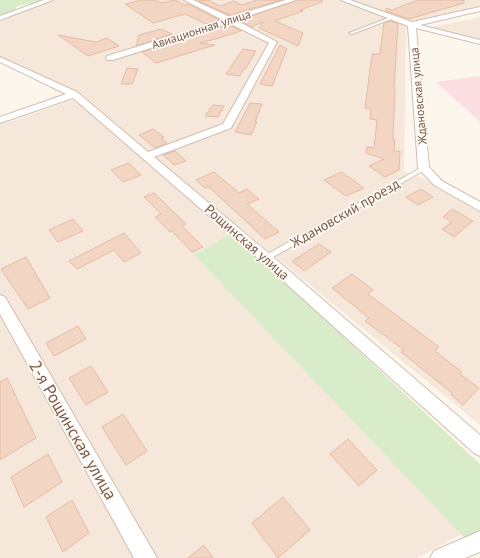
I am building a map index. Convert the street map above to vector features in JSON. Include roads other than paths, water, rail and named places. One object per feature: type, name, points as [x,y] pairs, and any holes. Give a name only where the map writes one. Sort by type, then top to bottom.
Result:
[{"type":"street","points":[[0,18],[50,0]]},
{"type":"street","points":[[147,156],[227,126],[273,42],[187,0]]},
{"type":"street","name":"Авиационная улица","points":[[110,58],[293,0]]},
{"type":"street","points":[[344,0],[412,25],[480,42]]},
{"type":"street","points":[[412,25],[480,9]]},
{"type":"street","name":"Ждановская улица","points":[[412,25],[424,168]]},
{"type":"street","name":"Рощинская улица","points":[[0,59],[74,94],[266,258],[480,447]]},
{"type":"street","points":[[0,120],[74,94]]},
{"type":"street","points":[[424,168],[438,183],[480,207]]},
{"type":"street","name":"2-я Рощинская улица","points":[[0,301],[146,558]]},
{"type":"street","points":[[441,558],[480,540]]},
{"type":"lane","points":[[351,33],[392,18]]},
{"type":"lane","name":"Ждановский проезд","points":[[266,258],[424,168]]}]
